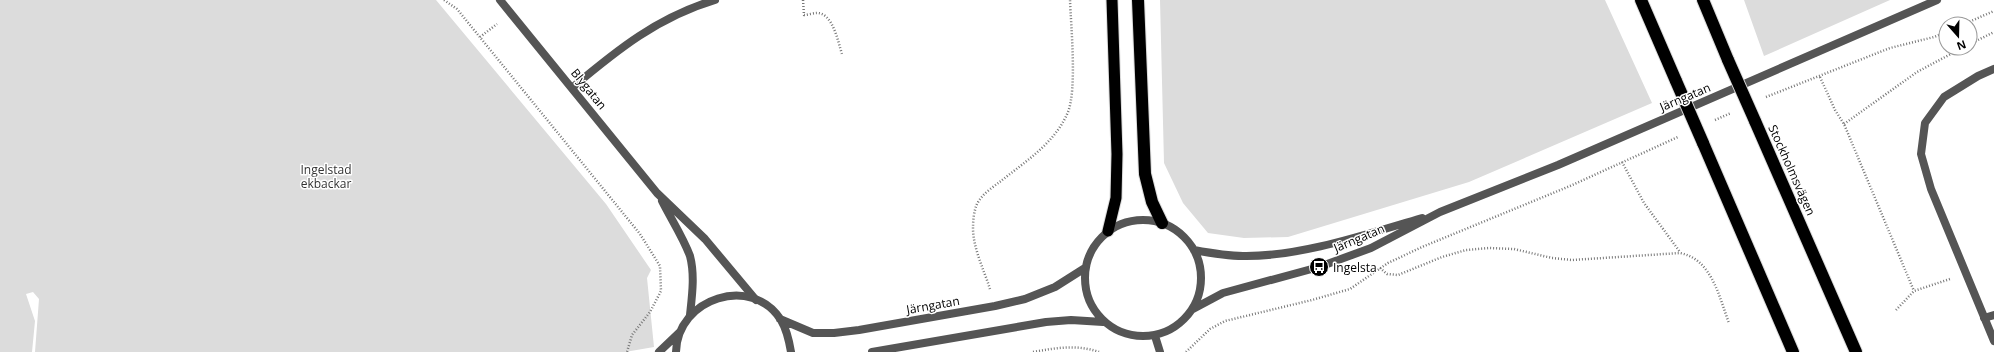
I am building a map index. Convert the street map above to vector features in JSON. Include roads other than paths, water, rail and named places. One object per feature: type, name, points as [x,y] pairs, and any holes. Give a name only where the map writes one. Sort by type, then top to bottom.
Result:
[{"type":"highway","points":[[1108,231],[1116,198],[1117,168],[1112,0]]},
{"type":"highway","points":[[1138,0],[1145,174],[1152,202],[1162,223]]},
{"type":"highway","points":[[1641,0],[1793,352]]},
{"type":"highway","name":"Stockholmsvägen","points":[[1703,0],[1856,352]]},
{"type":"street","name":"Blygatan","points":[[500,0],[573,87],[657,193],[705,239],[756,300]]},
{"type":"street","points":[[573,87],[630,41],[655,25],[686,10],[715,0]]},
{"type":"street","name":"Järngatan","points":[[1194,250],[1242,256],[1289,252],[1363,235],[1440,212],[1565,162],[1937,0]]},
{"type":"street","points":[[1994,69],[1978,76],[1944,97],[1925,123],[1921,154],[1931,189],[1994,341]]},
{"type":"street","name":"Blygatan","points":[[657,193],[684,242],[690,257],[693,282],[690,315]]},
{"type":"street","name":"Järngatan","points":[[1193,309],[1223,293],[1320,267],[1370,248],[1440,212]]},
{"type":"street","points":[[1134,220],[1148,220],[1162,223],[1175,229],[1185,238],[1194,250],[1200,264],[1201,280],[1199,295],[1193,309],[1183,321],[1170,331],[1155,336],[1141,337],[1127,335],[1103,322],[1090,306],[1084,287],[1085,268],[1093,247],[1108,231],[1120,224],[1134,220]]},
{"type":"street","name":"Järngatan","points":[[780,319],[813,332],[834,333],[995,306],[1025,299],[1055,287],[1085,268]]},
{"type":"street","points":[[659,352],[680,332],[690,315],[710,301],[733,295],[756,300],[769,308],[780,319],[788,335],[791,352]]},
{"type":"street","points":[[1984,318],[1994,316]]},
{"type":"street","points":[[872,352],[1046,322],[1071,320],[1103,322]]},
{"type":"street","points":[[676,352],[680,332]]},
{"type":"street","points":[[1155,336],[1160,352]]},
{"type":"place","name":"Ingelsta","points":[[1319,267]]},
{"type":"park label","name":"Ingelstad ekbackar","points":[[326,176]]}]
